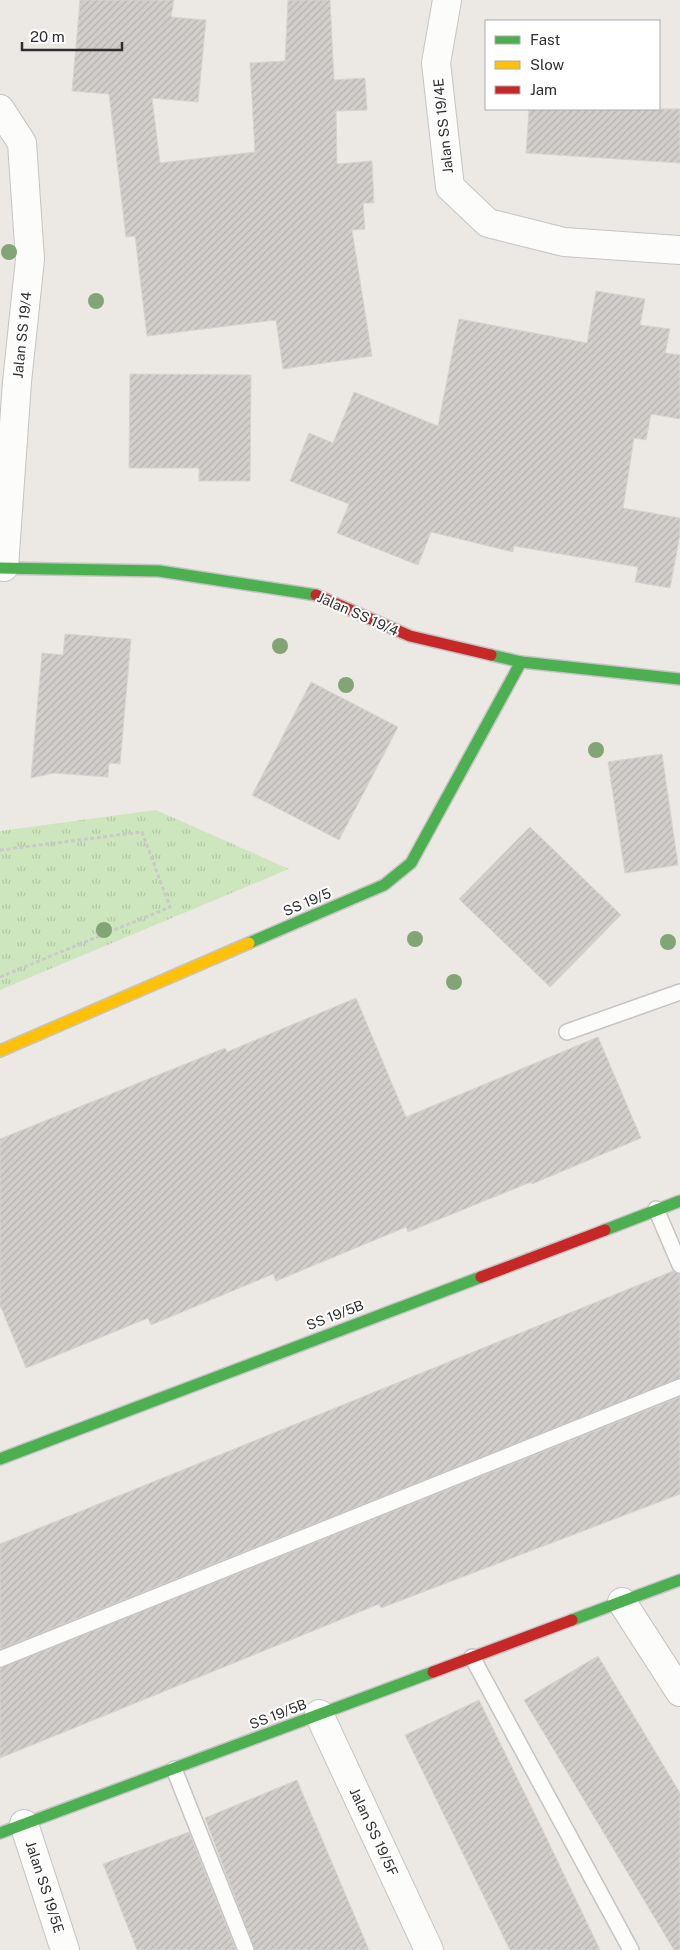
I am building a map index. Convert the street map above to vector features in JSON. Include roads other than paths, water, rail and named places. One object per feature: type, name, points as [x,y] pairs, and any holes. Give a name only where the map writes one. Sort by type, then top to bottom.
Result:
[{"type":"street","name":"Jalan SS 19/4E","points":[[446,0],[436,63],[450,187],[488,223],[564,242],[680,250]]},
{"type":"street","name":"Jalan SS 19/4","points":[[0,109],[22,143],[30,259],[17,382],[2,568],[159,570],[311,593],[410,636],[521,662],[680,679]]},
{"type":"street","name":"SS 19/5","points":[[0,1051],[384,886],[411,863],[521,662]]},
{"type":"street","name":"SS 19/5B","points":[[0,1459],[680,1201]]},
{"type":"street","name":"SS 19/5B","points":[[12,1829],[680,1580]]},
{"type":"street","points":[[622,1602],[680,1692]]},
{"type":"street","name":"Jalan SS 19/5F","points":[[319,1714],[429,1950]]},
{"type":"street","name":"Jalan SS 19/5E","points":[[12,1829],[65,1950]]},
{"type":"lane","points":[[567,1032],[680,992]]},
{"type":"lane","points":[[656,1209],[680,1265]]},
{"type":"lane","points":[[0,1659],[680,1387]]},
{"type":"lane","points":[[472,1658],[632,1950]]},
{"type":"lane","points":[[174,1769],[246,1950]]}]
